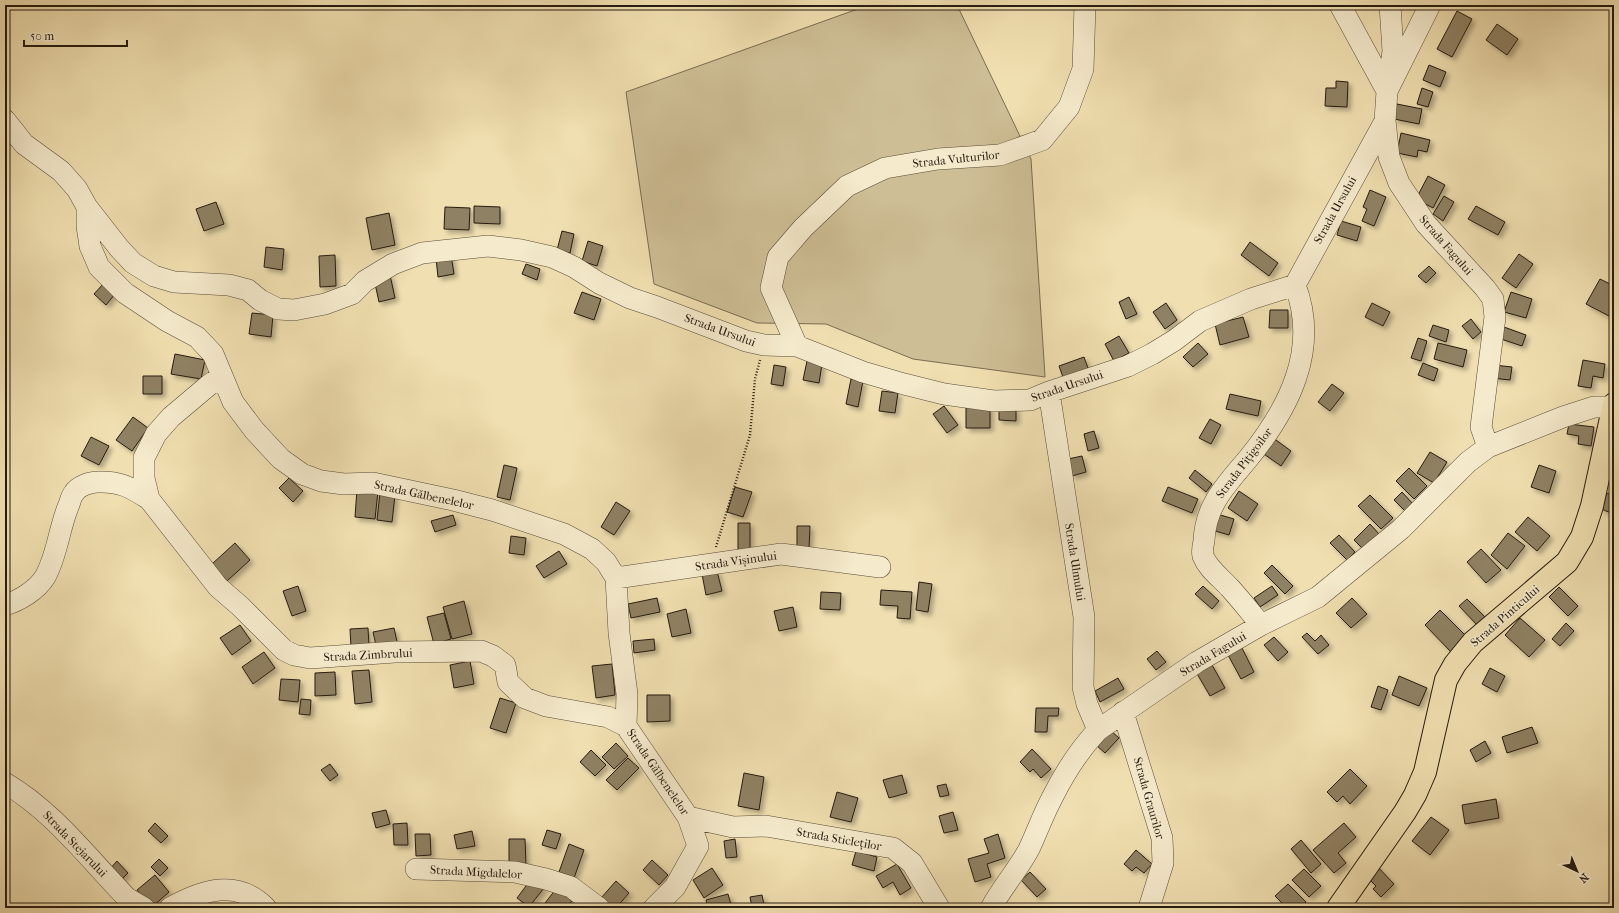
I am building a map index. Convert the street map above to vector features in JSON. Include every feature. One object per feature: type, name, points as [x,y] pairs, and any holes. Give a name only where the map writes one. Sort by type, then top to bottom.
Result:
[{"type":"main road","name":"Strada Pinticului","points":[[1338,908],[1405,812],[1415,795],[1425,772],[1446,680],[1455,664],[1473,642],[1567,562],[1582,536],[1592,506],[1614,405]]},
{"type":"street","name":"Strada Vulturilor","points":[[797,346],[771,288],[778,257],[803,228],[848,186],[885,168],[938,159],[1000,155],[1042,140],[1069,107],[1084,69],[1085,5]]},
{"type":"street","points":[[1340,5],[1386,91]]},
{"type":"street","name":"Strada Fagului","points":[[1390,5],[1393,51],[1386,91],[1385,121],[1389,157],[1399,183],[1426,224],[1485,288],[1493,300],[1495,317],[1481,427],[1488,447]]},
{"type":"street","points":[[1386,91],[1430,5]]},
{"type":"street","name":"Strada Gălbenelelor","points":[[5,120],[24,144],[61,171],[77,189],[87,207],[87,226],[90,246],[99,268],[125,293],[167,321],[197,336],[213,354],[233,402],[254,430],[281,459],[302,474],[321,482],[344,484],[373,483],[492,510],[564,534],[592,549],[606,562],[616,578],[619,633],[627,694],[626,726],[688,817],[698,846]]},
{"type":"street","name":"Strada Ursului","points":[[87,207],[119,248],[134,263],[154,276],[174,282],[229,285],[248,290],[260,300],[278,309],[294,310],[325,304],[352,294],[365,280],[393,264],[422,253],[488,246],[521,250],[552,257],[574,267],[599,284],[630,298],[746,341],[764,345],[797,346],[863,372],[944,394],[1001,401],[1030,400],[1049,392],[1128,366],[1152,354],[1200,321],[1244,302],[1295,285],[1385,121]]},
{"type":"street","name":"Strada Pițigoilor","points":[[1261,625],[1230,587],[1212,570],[1203,555],[1204,527],[1212,506],[1225,486],[1275,422],[1296,380],[1303,351],[1303,315],[1295,285]]},
{"type":"street","name":"Strada Zimbrului","points":[[149,499],[144,478],[144,458],[156,434],[171,417],[189,401],[222,376]]},
{"type":"street","name":"Strada Ulmului","points":[[1049,392],[1084,617],[1083,687],[1087,704],[1098,730]]},
{"type":"street","name":"Strada Fagului","points":[[996,899],[1029,848],[1052,798],[1067,771],[1086,742],[1098,730],[1197,662],[1261,625],[1318,597],[1401,529],[1468,462],[1488,447],[1563,417],[1594,407],[1614,405]]},
{"type":"street","name":"Strada Zimbrului","points":[[5,605],[12,603],[33,590],[44,578],[74,492],[90,482],[105,482],[127,485],[149,499],[218,587],[240,606],[284,650],[294,655],[310,658],[395,652],[481,651],[493,656],[505,665],[508,682],[525,698],[546,706],[608,717],[626,726]]},
{"type":"street","name":"Strada Vișinului","points":[[616,578],[781,554],[880,567]]},
{"type":"street","name":"Strada Graurilor","points":[[1123,712],[1162,838],[1164,863],[1149,908]]},
{"type":"street","name":"Strada Stejarului","points":[[5,783],[24,794],[44,812],[127,898],[144,908]]},
{"type":"street","name":"Strada Sticleților","points":[[688,817],[733,827],[766,826],[892,848],[912,863],[939,908]]},
{"type":"street","name":"Strada Sticleților","points":[[698,846],[733,827]]},
{"type":"street","points":[[654,908],[675,887],[698,846]]},
{"type":"street","name":"Strada Migdalelor","points":[[416,869],[515,872],[546,879],[571,887],[599,908]]},
{"type":"street","points":[[170,908],[205,891],[229,890],[245,893],[260,902],[266,908]]},
{"type":"street","points":[[974,908],[996,899]]},
{"type":"path","points":[[711,565],[724,515],[750,435],[755,379],[764,345]]},
{"type":"shaded area","points":[[869,5],[957,5],[1031,159],[1045,377],[913,359],[826,324],[757,323],[654,284],[626,92]]},
{"type":"building","points":[[1457,11],[1472,19],[1452,57],[1437,49]]},
{"type":"building","points":[[1497,24],[1518,39],[1507,55],[1486,40]]},
{"type":"building","points":[[1429,65],[1446,72],[1440,87],[1423,80]]},
{"type":"building","points":[[1336,81],[1348,82],[1347,107],[1325,106],[1326,88],[1336,88]]},
{"type":"building","points":[[1422,88],[1433,92],[1428,107],[1417,104]]},
{"type":"building","points":[[1397,104],[1422,109],[1419,124],[1394,119]]},
{"type":"building","points":[[1401,133],[1430,140],[1427,152],[1418,150],[1417,157],[1397,153]]},
{"type":"building","points":[[1428,176],[1445,185],[1433,208],[1416,199]]},
{"type":"building","points":[[1370,190],[1386,197],[1374,226],[1362,221],[1367,209],[1363,207]]},
{"type":"building","points":[[1444,196],[1454,202],[1443,221],[1433,214]]},
{"type":"building","points":[[216,202],[224,224],[204,231],[196,209]]},
{"type":"building","points":[[474,206],[500,207],[500,224],[474,223]]},
{"type":"building","points":[[1476,206],[1505,222],[1498,235],[1468,219]]},
{"type":"building","points":[[445,207],[470,208],[469,230],[444,229]]},
{"type":"building","points":[[389,213],[395,245],[372,250],[366,218]]},
{"type":"building","points":[[1341,221],[1361,227],[1357,241],[1337,235]]},
{"type":"building","points":[[562,231],[574,234],[570,253],[557,250]]},
{"type":"building","points":[[588,241],[603,246],[597,266],[582,261]]},
{"type":"building","points":[[1250,242],[1278,263],[1269,276],[1241,255]]},
{"type":"building","points":[[266,247],[284,249],[282,270],[264,267]]},
{"type":"building","points":[[1519,254],[1533,264],[1516,288],[1502,278]]},
{"type":"building","points":[[335,255],[336,286],[320,287],[319,256]]},
{"type":"building","points":[[451,255],[454,274],[438,277],[436,258]]},
{"type":"building","points":[[526,264],[540,269],[537,280],[522,274]]},
{"type":"building","points":[[1429,266],[1436,273],[1426,283],[1418,276]]},
{"type":"building","points":[[390,275],[395,298],[379,302],[374,279]]},
{"type":"building","points":[[1600,279],[1614,286],[1614,295],[1611,301],[1614,302],[1614,306],[1609,316],[1586,304]]},
{"type":"building","points":[[104,283],[115,294],[106,305],[94,294]]},
{"type":"building","points":[[582,292],[601,299],[594,320],[574,313]]},
{"type":"building","points":[[1511,292],[1532,299],[1526,318],[1504,312]]},
{"type":"building","points":[[1129,297],[1137,314],[1126,319],[1119,302]]},
{"type":"building","points":[[1166,303],[1177,320],[1165,329],[1153,312]]},
{"type":"building","points":[[1372,303],[1390,312],[1383,326],[1365,317]]},
{"type":"building","points":[[1270,310],[1288,310],[1288,328],[1269,328]]},
{"type":"building","points":[[252,313],[273,315],[271,337],[249,334]]},
{"type":"building","points":[[1243,317],[1249,337],[1220,345],[1215,324]]},
{"type":"building","points":[[1471,319],[1481,332],[1473,339],[1462,326]]},
{"type":"building","points":[[1433,325],[1449,330],[1446,342],[1429,336]]},
{"type":"building","points":[[1504,327],[1526,335],[1522,346],[1501,339]]},
{"type":"building","points":[[1119,336],[1129,353],[1114,361],[1105,344]]},
{"type":"building","points":[[1418,338],[1427,341],[1421,361],[1411,358]]},
{"type":"building","points":[[1198,343],[1208,354],[1193,367],[1183,357]]},
{"type":"building","points":[[1438,343],[1467,350],[1463,367],[1434,359]]},
{"type":"building","points":[[175,354],[205,360],[201,379],[171,374]]},
{"type":"building","points":[[1084,357],[1089,371],[1064,380],[1059,366]]},
{"type":"building","points":[[1583,360],[1605,364],[1603,378],[1593,376],[1591,388],[1578,386]]},
{"type":"building","points":[[807,361],[822,364],[819,383],[803,380]]},
{"type":"building","points":[[1423,363],[1438,369],[1434,381],[1418,375]]},
{"type":"building","points":[[774,365],[786,367],[783,386],[771,384]]},
{"type":"building","points":[[1494,365],[1512,367],[1510,380],[1492,378]]},
{"type":"building","points":[[143,376],[162,376],[162,394],[143,394]]},
{"type":"building","points":[[851,379],[863,381],[858,407],[846,404]]},
{"type":"building","points":[[1332,384],[1344,393],[1330,411],[1318,402]]},
{"type":"building","points":[[882,391],[898,393],[895,413],[879,411]]},
{"type":"building","points":[[1230,394],[1261,401],[1258,416],[1226,409]]},
{"type":"building","points":[[944,406],[958,425],[947,433],[933,414]]},
{"type":"building","points":[[966,407],[990,407],[990,428],[966,428]]},
{"type":"building","points":[[999,407],[1016,408],[1016,421],[999,420]]},
{"type":"building","points":[[133,417],[148,428],[132,451],[116,440]]},
{"type":"building","points":[[1210,419],[1221,425],[1211,444],[1199,438]]},
{"type":"building","points":[[1569,424],[1594,427],[1591,446],[1578,444],[1579,436],[1567,434]]},
{"type":"building","points":[[1094,431],[1099,448],[1088,451],[1084,434]]},
{"type":"building","points":[[91,437],[109,446],[99,465],[81,456]]},
{"type":"building","points":[[1272,437],[1291,451],[1281,466],[1261,452]]},
{"type":"building","points":[[1430,452],[1447,462],[1434,483],[1417,473]]},
{"type":"building","points":[[1082,456],[1086,472],[1072,476],[1068,459]]},
{"type":"building","points":[[1611,464],[1614,465],[1614,479],[1607,476]]},
{"type":"building","points":[[504,465],[517,468],[510,500],[497,497]]},
{"type":"building","points":[[1539,465],[1556,471],[1549,493],[1531,487]]},
{"type":"building","points":[[1409,468],[1427,486],[1414,499],[1396,481]]},
{"type":"building","points":[[1195,470],[1212,484],[1206,492],[1189,478]]},
{"type":"building","points":[[289,478],[303,491],[293,502],[279,488]]},
{"type":"building","points":[[735,487],[752,492],[743,517],[727,512]]},
{"type":"building","points":[[1168,487],[1198,499],[1192,513],[1162,501]]},
{"type":"building","points":[[357,489],[378,491],[375,519],[355,517]]},
{"type":"building","points":[[1239,491],[1258,504],[1247,521],[1228,508]]},
{"type":"building","points":[[1402,492],[1413,504],[1406,512],[1394,500]]},
{"type":"building","points":[[380,493],[395,495],[392,522],[377,520]]},
{"type":"building","points":[[1607,493],[1614,496],[1614,514],[1601,509]]},
{"type":"building","points":[[1370,495],[1393,518],[1381,529],[1358,506]]},
{"type":"building","points":[[616,502],[630,511],[614,535],[601,527]]},
{"type":"building","points":[[1217,514],[1234,519],[1229,535],[1212,530]]},
{"type":"building","points":[[453,515],[456,525],[435,532],[431,521]]},
{"type":"building","points":[[1528,517],[1550,536],[1537,551],[1515,532]]},
{"type":"building","points":[[738,523],[750,523],[750,550],[738,550]]},
{"type":"building","points":[[1370,524],[1380,535],[1364,550],[1354,540]]},
{"type":"building","points":[[797,526],[810,526],[809,549],[797,549]]},
{"type":"building","points":[[1508,533],[1525,546],[1507,569],[1491,555]]},
{"type":"building","points":[[1339,535],[1355,552],[1347,560],[1330,543]]},
{"type":"building","points":[[511,536],[526,538],[524,555],[509,553]]},
{"type":"building","points":[[235,543],[250,560],[227,581],[212,564]]},
{"type":"building","points":[[1481,549],[1501,570],[1486,583],[1467,562]]},
{"type":"building","points":[[559,551],[567,564],[544,578],[536,566]]},
{"type":"building","points":[[1272,565],[1293,586],[1285,594],[1264,573]]},
{"type":"building","points":[[717,571],[722,591],[706,595],[702,574]]},
{"type":"building","points":[[919,582],[932,584],[928,612],[916,610]]},
{"type":"building","points":[[298,586],[306,611],[292,616],[283,591]]},
{"type":"building","points":[[1203,586],[1219,601],[1212,609],[1195,594]]},
{"type":"building","points":[[1272,586],[1278,595],[1260,607],[1254,598]]},
{"type":"building","points":[[1559,587],[1578,606],[1568,616],[1549,597]]},
{"type":"building","points":[[881,590],[912,592],[910,619],[897,618],[898,606],[880,605]]},
{"type":"building","points":[[821,592],[841,593],[840,610],[820,609]]},
{"type":"building","points":[[657,598],[660,612],[631,618],[628,604]]},
{"type":"building","points":[[1352,598],[1367,614],[1351,628],[1336,613]]},
{"type":"building","points":[[1467,599],[1485,617],[1477,625],[1459,606]]},
{"type":"building","points":[[464,601],[472,634],[452,639],[443,607]]},
{"type":"building","points":[[793,607],[797,627],[779,631],[774,611]]},
{"type":"building","points":[[686,609],[691,633],[672,637],[667,614]]},
{"type":"building","points":[[1440,610],[1467,637],[1451,652],[1425,625]]},
{"type":"building","points":[[444,613],[451,639],[434,644],[427,617]]},
{"type":"building","points":[[1520,618],[1545,640],[1529,657],[1505,635]]},
{"type":"building","points":[[1566,623],[1574,631],[1560,646],[1552,639]]},
{"type":"building","points":[[240,625],[251,641],[232,655],[220,638]]},
{"type":"building","points":[[368,628],[369,646],[351,647],[350,629]]},
{"type":"building","points":[[394,628],[398,646],[377,650],[373,632]]},
{"type":"building","points":[[1307,633],[1315,641],[1321,635],[1329,645],[1318,654],[1302,637]]},
{"type":"building","points":[[1274,637],[1288,652],[1278,661],[1264,645]]},
{"type":"building","points":[[654,639],[655,650],[634,653],[633,641]]},
{"type":"building","points":[[1242,648],[1254,672],[1241,679],[1228,655]]},
{"type":"building","points":[[1157,651],[1166,662],[1156,670],[1147,659]]},
{"type":"building","points":[[264,652],[275,668],[253,684],[242,667]]},
{"type":"building","points":[[470,661],[474,684],[454,688],[450,665]]},
{"type":"building","points":[[1211,663],[1225,688],[1210,696],[1196,672]]},
{"type":"building","points":[[612,664],[615,695],[596,698],[592,666]]},
{"type":"building","points":[[1490,668],[1505,676],[1497,692],[1482,684]]},
{"type":"building","points":[[369,670],[372,702],[355,704],[352,671]]},
{"type":"building","points":[[335,672],[336,695],[315,696],[315,673]]},
{"type":"building","points":[[1399,676],[1427,688],[1419,706],[1392,695]]},
{"type":"building","points":[[1118,678],[1124,689],[1100,702],[1095,691]]},
{"type":"building","points":[[281,679],[300,680],[298,702],[279,700]]},
{"type":"building","points":[[1378,686],[1388,690],[1381,710],[1371,707]]},
{"type":"building","points":[[647,695],[670,695],[670,721],[647,722]]},
{"type":"building","points":[[500,698],[516,703],[506,733],[490,728]]},
{"type":"building","points":[[301,699],[311,700],[310,715],[299,714]]},
{"type":"building","points":[[1036,708],[1059,708],[1058,716],[1048,716],[1047,732],[1035,732]]},
{"type":"building","points":[[1532,727],[1538,743],[1507,753],[1502,737]]},
{"type":"building","points":[[1110,730],[1119,738],[1105,753],[1096,745]]},
{"type":"building","points":[[1485,741],[1491,753],[1476,762],[1470,750]]},
{"type":"building","points":[[616,743],[628,756],[614,769],[602,757]]},
{"type":"building","points":[[1032,749],[1051,769],[1041,778],[1033,769],[1030,772],[1020,762]]},
{"type":"building","points":[[591,750],[606,765],[595,776],[580,762]]},
{"type":"building","points":[[628,758],[639,768],[617,790],[606,780]]},
{"type":"building","points":[[330,764],[338,775],[330,781],[321,770]]},
{"type":"building","points":[[1350,769],[1367,786],[1350,804],[1343,796],[1337,802],[1327,792]]},
{"type":"building","points":[[744,773],[764,777],[759,810],[738,806]]},
{"type":"building","points":[[902,775],[907,793],[889,798],[883,780]]},
{"type":"building","points":[[946,784],[949,795],[940,797],[937,786]]},
{"type":"building","points":[[837,792],[858,798],[851,822],[830,817]]},
{"type":"building","points":[[1496,799],[1499,818],[1465,824],[1462,805]]},
{"type":"building","points":[[386,810],[390,824],[376,828],[372,813]]},
{"type":"building","points":[[953,812],[958,830],[944,833],[939,816]]},
{"type":"building","points":[[1431,817],[1449,830],[1430,855],[1412,841]]},
{"type":"building","points":[[155,823],[168,836],[161,843],[148,831]]},
{"type":"building","points":[[407,823],[408,845],[394,845],[393,824]]},
{"type":"building","points":[[1344,823],[1356,837],[1338,853],[1346,863],[1334,873],[1313,850]]},
{"type":"building","points":[[547,830],[561,834],[556,849],[542,845]]},
{"type":"building","points":[[472,831],[475,846],[457,849],[454,835]]},
{"type":"building","points":[[415,834],[430,834],[431,855],[416,856]]},
{"type":"building","points":[[998,834],[1005,858],[987,864],[991,877],[975,882],[968,859],[989,853],[984,839]]},
{"type":"building","points":[[509,839],[525,839],[526,865],[509,865]]},
{"type":"building","points":[[735,839],[737,857],[726,858],[724,841]]},
{"type":"building","points":[[1301,840],[1321,864],[1311,873],[1291,849]]},
{"type":"building","points":[[569,844],[584,850],[574,878],[559,872]]},
{"type":"building","points":[[1136,850],[1152,864],[1144,873],[1136,867],[1132,871],[1124,864]]},
{"type":"building","points":[[856,851],[877,857],[874,871],[852,865]]},
{"type":"building","points":[[159,859],[168,868],[160,876],[151,867]]},
{"type":"building","points":[[652,860],[668,875],[659,885],[643,870]]},
{"type":"building","points":[[117,861],[128,873],[118,883],[107,872]]},
{"type":"building","points":[[897,864],[911,888],[900,895],[893,882],[883,888],[876,876]]},
{"type":"building","points":[[1375,864],[1394,884],[1381,897],[1373,889],[1376,886],[1365,875]]},
{"type":"building","points":[[712,868],[723,885],[704,898],[693,880]]},
{"type":"building","points":[[1304,869],[1321,886],[1309,897],[1292,880]]},
{"type":"building","points":[[1030,872],[1046,889],[1037,897],[1021,880]]},
{"type":"building","points":[[155,875],[169,892],[151,908],[137,890]]},
{"type":"building","points":[[532,878],[544,888],[529,907],[517,898]]},
{"type":"building","points":[[616,881],[629,893],[616,908],[612,908],[601,898]]},
{"type":"building","points":[[1288,884],[1306,902],[1300,908],[1287,908],[1275,896]]},
{"type":"building","points":[[556,889],[572,901],[566,908],[552,908],[545,903]]},
{"type":"building","points":[[728,894],[732,908],[708,908],[706,900]]},
{"type":"building","points":[[762,895],[764,905],[752,908],[750,897]]}]
